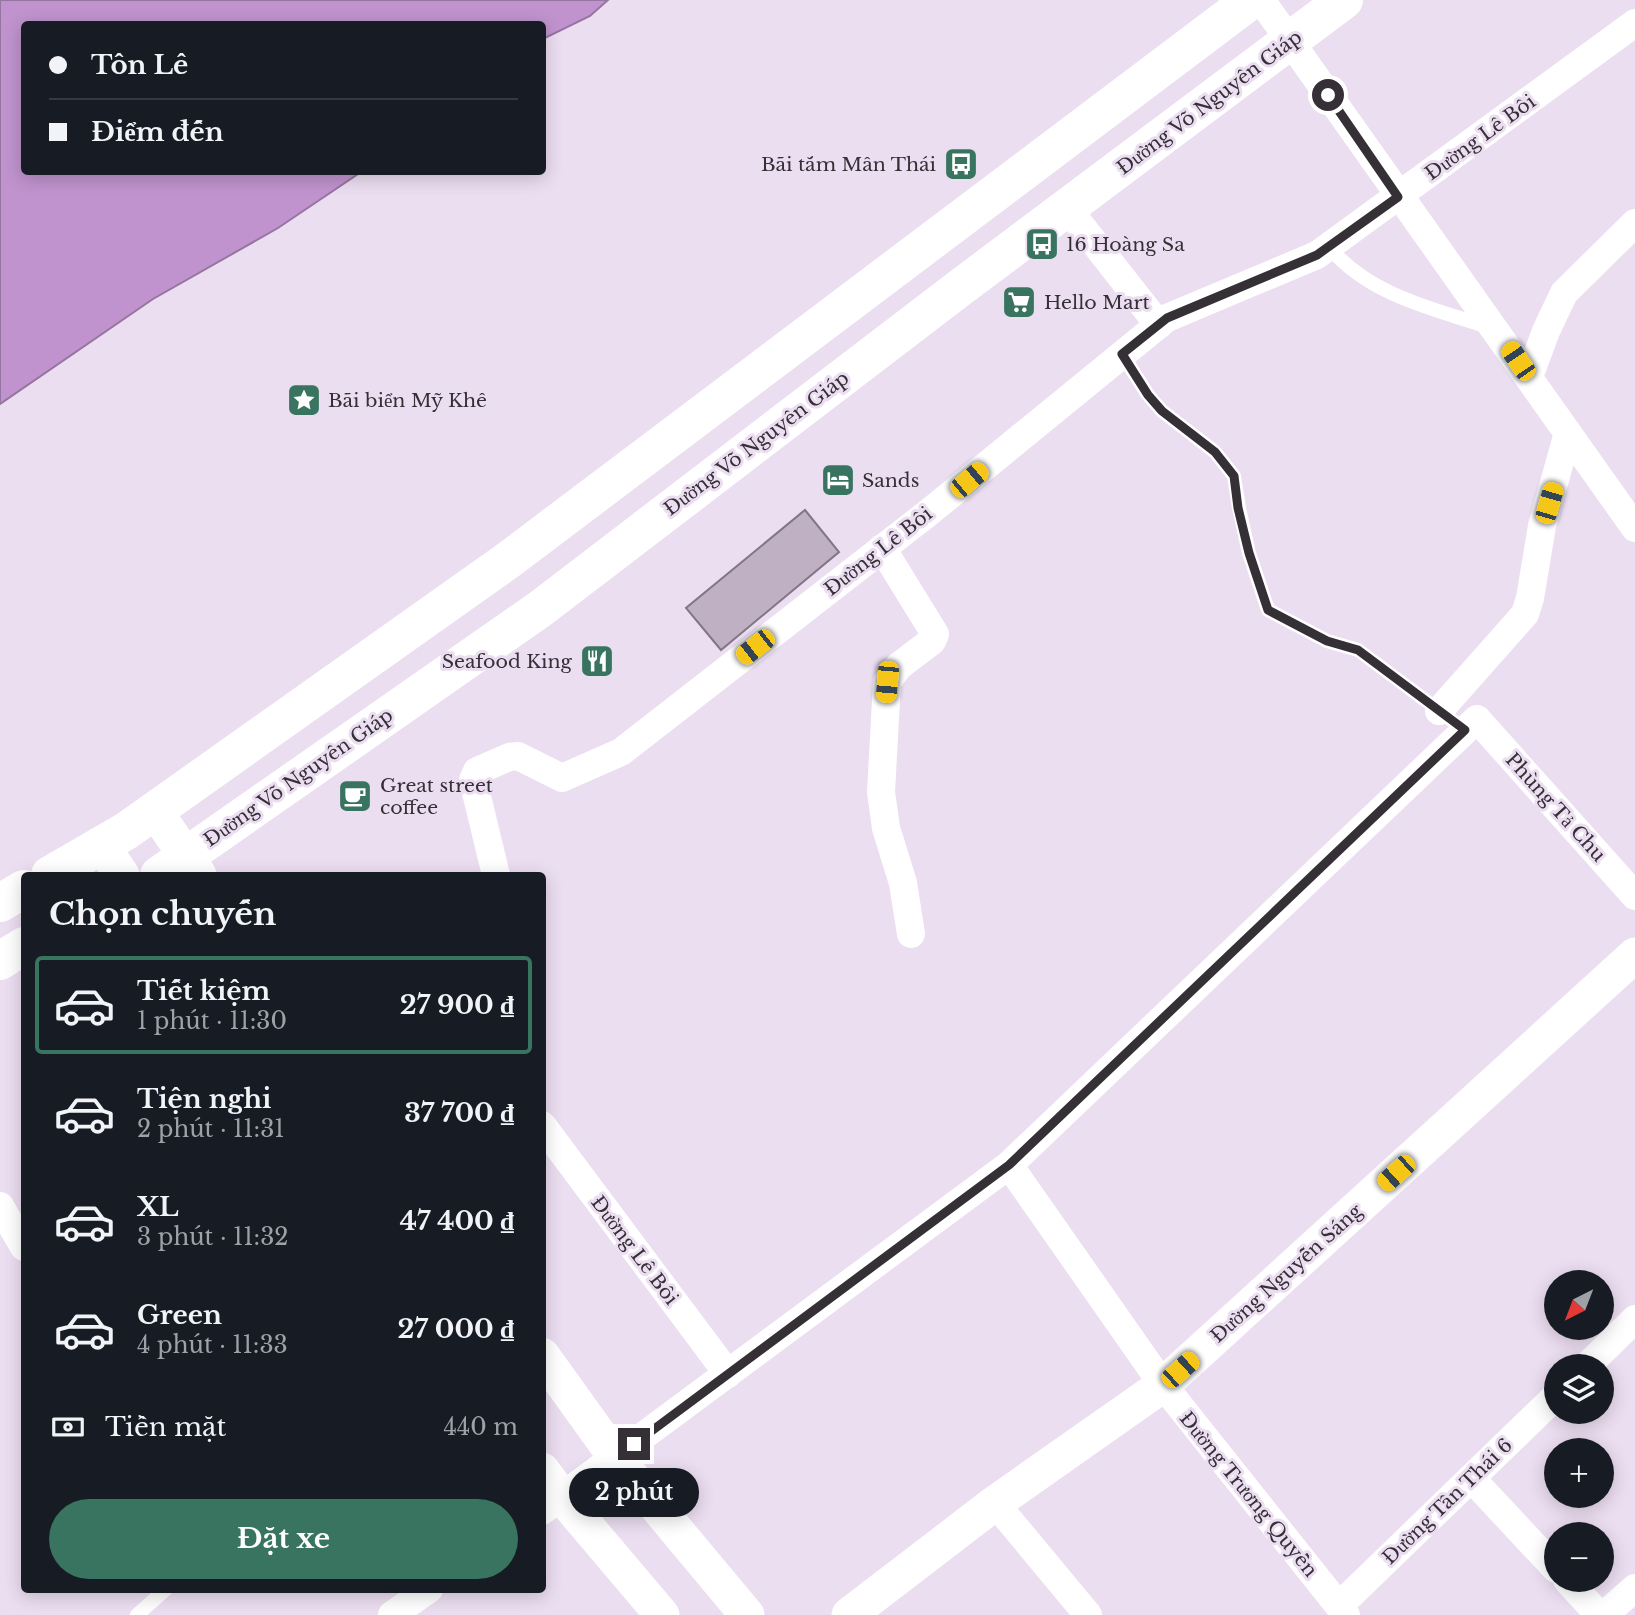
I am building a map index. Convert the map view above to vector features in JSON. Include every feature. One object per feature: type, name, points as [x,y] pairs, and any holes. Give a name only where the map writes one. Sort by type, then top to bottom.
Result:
[{"type":"main road","points":[[57,872],[126,841],[508,561],[1251,0]]},
{"type":"main road","name":"Đường Võ Nguyên Giáp","points":[[176,870],[540,609],[1344,0]]},
{"type":"main road","points":[[0,903],[21,891]]},
{"type":"main road","points":[[0,961],[21,948]]},
{"type":"street","points":[[1261,0],[1635,528]]},
{"type":"street","name":"Đường Lê Bôi","points":[[495,872],[472,780],[477,771],[509,757],[519,757],[562,778],[621,752],[882,548],[1167,318],[1317,255],[1635,23]]},
{"type":"street","points":[[1067,208],[1159,325]]},
{"type":"street","points":[[1529,377],[1564,293],[1635,223]]},
{"type":"street","points":[[1439,711],[1525,614],[1542,526],[1568,433]]},
{"type":"street","points":[[882,548],[935,634],[932,641],[899,666],[888,678],[886,695],[881,792],[886,828],[903,883],[911,934]]},
{"type":"street","points":[[553,1504],[1009,1165],[1471,724]]},
{"type":"street","name":"Phùng Tả Chu","points":[[1471,724],[1635,896]]},
{"type":"street","points":[[126,841],[176,870]]},
{"type":"street","name":"Đường Nguyễn Sáng","points":[[849,1615],[995,1503],[1163,1385],[1635,955]]},
{"type":"street","name":"Đường Lê Bôi","points":[[546,1130],[728,1374]]},
{"type":"street","name":"Đường Trương Quyền","points":[[1009,1165],[1163,1385],[1343,1611]]},
{"type":"street","points":[[0,1206],[21,1242]]},
{"type":"street","points":[[1599,1354],[1635,1319]]},
{"type":"street","points":[[546,1361],[616,1458],[747,1615]]},
{"type":"street","name":"Đường Tân Thái 6","points":[[1343,1611],[1471,1478],[1544,1408]]},
{"type":"street","points":[[1471,1478],[1544,1556]]},
{"type":"street","points":[[546,1482],[553,1504],[662,1615]]},
{"type":"street","points":[[995,1503],[1088,1615]]},
{"type":"street","points":[[1579,1592],[1602,1615],[1635,1588]]},
{"type":"street","points":[[392,1615],[423,1593]]},
{"type":"lane","points":[[1329,247],[1352,271],[1387,292],[1496,330]]},
{"type":"lane","points":[[1122,354],[1148,395],[1162,411],[1215,452],[1234,476],[1238,508],[1249,553],[1268,610],[1327,641],[1358,650],[1439,711],[1471,724]]},
{"type":"lane","points":[[137,1615],[162,1593]]},
{"type":"shaded area","points":[[0,0],[608,0],[590,16],[546,38],[546,21],[21,21],[21,175],[357,175],[278,228],[153,299],[0,404]]},
{"type":"building","points":[[805,510],[839,552],[721,650],[686,608]]},
{"type":"place","name":"Bãi tắm Mân Thái","points":[[961,164]]},
{"type":"place","name":"16 Hoàng Sa","points":[[1042,244]]},
{"type":"place","name":"Hello Mart","points":[[1019,302]]},
{"type":"place","name":"Bãi biển Mỹ Khê","points":[[304,400]]},
{"type":"place","name":"Sands","points":[[838,480]]},
{"type":"place","name":"Seafood King","points":[[597,661]]},
{"type":"place","name":"Great street coffee","points":[[355,796]]},
{"type":"route","points":[[634,1444],[1009,1165],[1465,730],[1358,650],[1327,641],[1268,610],[1249,553],[1238,508],[1234,476],[1215,452],[1162,411],[1148,395],[1122,354],[1167,318],[1317,255],[1398,197],[1328,95]]}]
